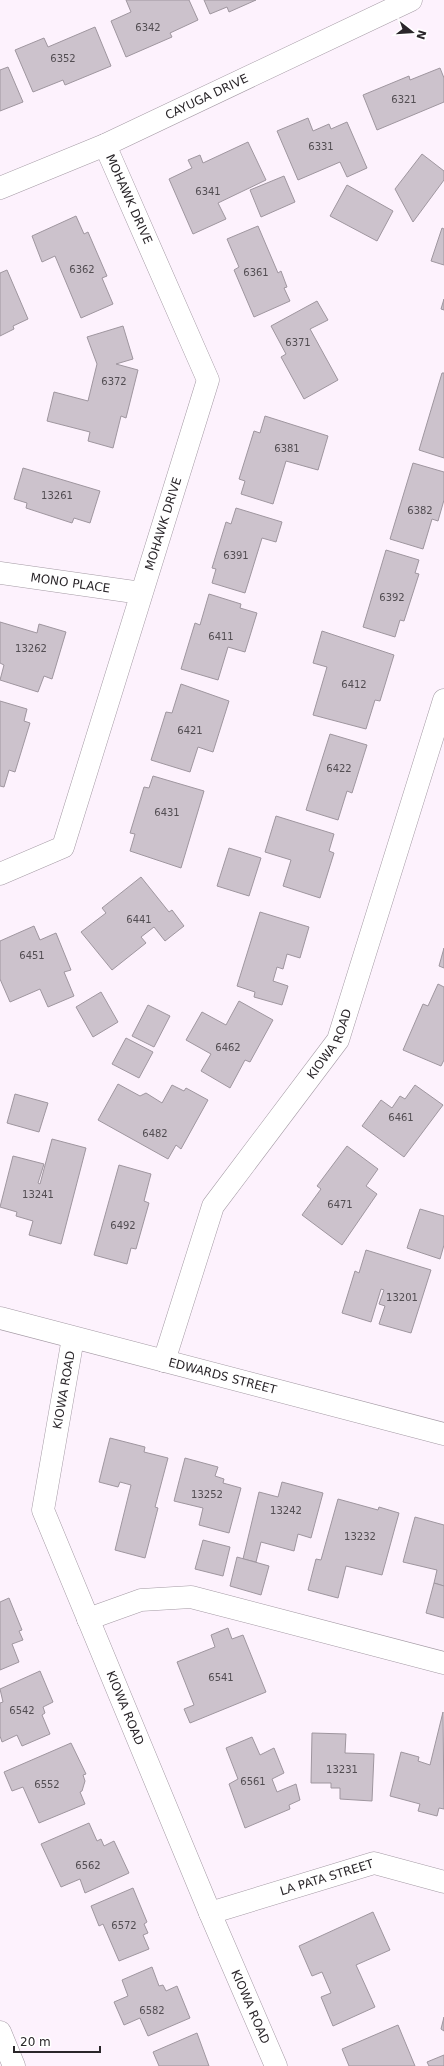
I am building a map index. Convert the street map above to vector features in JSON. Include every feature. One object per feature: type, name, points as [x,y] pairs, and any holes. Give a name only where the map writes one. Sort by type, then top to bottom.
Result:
[{"type":"street","name":"CAYUGA DRIVE","points":[[0,188],[105,145],[411,0]]},
{"type":"street","name":"MOHAWK DRIVE","points":[[0,874],[63,847],[208,380],[105,145]]},
{"type":"street","name":"MONO PLACE","points":[[0,573],[141,593]]},
{"type":"street","name":"KIOWA ROAD","points":[[164,1361],[213,1206],[338,1040],[444,700]]},
{"type":"street","name":"EDWARDS STREET","points":[[0,1318],[444,1434]]},
{"type":"street","name":"KIOWA ROAD","points":[[73,1338],[43,1510],[210,1913],[276,2066]]},
{"type":"street","points":[[88,1620],[141,1600],[191,1597],[444,1663]]},
{"type":"street","name":"LA PATA STREET","points":[[210,1913],[374,1863],[444,1882]]},
{"type":"street","points":[[0,2032],[14,2066]]},
{"type":"building","points":[[126,0],[189,0],[198,20],[170,33],[172,37],[126,57],[111,21],[131,12]]},
{"type":"building","points":[[204,0],[256,0],[229,12],[227,7],[210,14]]},
{"type":"building","points":[[95,27],[111,66],[65,85],[63,80],[33,92],[15,50],[44,38],[48,47]]},
{"type":"building","points":[[8,67],[23,102],[0,111],[0,70]]},
{"type":"building","points":[[440,68],[444,78],[444,102],[377,130],[363,95],[409,76],[410,80]]},
{"type":"building","points":[[308,118],[313,131],[329,124],[331,129],[347,122],[367,168],[347,177],[340,162],[298,180],[277,131]]},
{"type":"building","points":[[248,142],[266,180],[218,203],[226,219],[193,234],[169,179],[192,168],[188,160],[200,155],[203,163]]},
{"type":"building","points":[[422,154],[444,171],[444,180],[413,222],[395,189]]},
{"type":"building","points":[[284,176],[295,202],[261,217],[250,190]]},
{"type":"building","points":[[347,185],[393,211],[377,241],[330,216]]},
{"type":"building","points":[[76,216],[84,234],[88,232],[107,276],[102,278],[113,304],[81,318],[55,256],[42,262],[32,236]]},
{"type":"building","points":[[258,226],[278,273],[281,271],[287,287],[284,288],[290,301],[254,317],[234,270],[239,267],[227,239]]},
{"type":"building","points":[[442,228],[444,229],[444,265],[431,261]]},
{"type":"building","points":[[7,270],[28,319],[13,326],[14,329],[0,336],[0,273]]},
{"type":"building","points":[[444,299],[444,310],[441,309]]},
{"type":"building","points":[[317,301],[328,320],[310,329],[338,380],[304,399],[281,357],[286,354],[271,326]]},
{"type":"building","points":[[123,326],[133,359],[116,364],[138,370],[126,418],[121,416],[113,448],[88,441],[90,432],[47,421],[54,392],[88,401],[97,364],[87,337]]},
{"type":"building","points":[[442,373],[444,373],[444,458],[419,450]]},
{"type":"building","points":[[265,416],[328,436],[318,470],[286,461],[273,504],[241,494],[245,481],[239,479],[254,431],[260,433]]},
{"type":"building","points":[[413,463],[444,472],[444,500],[438,521],[432,519],[423,549],[390,539]]},
{"type":"building","points":[[23,468],[100,491],[90,523],[74,518],[72,523],[26,508],[27,503],[14,499]]},
{"type":"building","points":[[236,508],[282,522],[276,542],[262,538],[245,593],[212,583],[216,569],[212,568],[226,522],[231,524]]},
{"type":"building","points":[[386,550],[419,560],[415,573],[419,574],[404,621],[400,620],[395,637],[363,627]]},
{"type":"building","points":[[209,594],[241,604],[240,608],[257,613],[245,652],[228,647],[218,680],[181,669],[195,623],[200,625]]},
{"type":"building","points":[[0,622],[37,633],[39,624],[66,632],[52,679],[44,676],[38,692],[0,680],[4,665],[0,663]]},
{"type":"building","points":[[322,631],[394,655],[380,701],[375,700],[366,729],[313,715],[327,667],[313,663]]},
{"type":"building","points":[[181,684],[229,701],[213,752],[198,747],[190,772],[151,760],[166,712],[172,713]]},
{"type":"building","points":[[0,701],[27,709],[24,721],[30,723],[15,772],[9,770],[4,787],[0,786]]},
{"type":"building","points":[[330,734],[367,745],[352,793],[347,791],[338,820],[306,810]]},
{"type":"building","points":[[153,776],[204,791],[181,868],[130,851],[135,834],[130,833],[144,787],[149,788]]},
{"type":"building","points":[[276,816],[334,834],[329,851],[334,853],[320,898],[283,886],[291,860],[265,852]]},
{"type":"building","points":[[229,848],[261,858],[249,896],[217,886]]},
{"type":"building","points":[[141,877],[169,912],[172,910],[184,926],[165,941],[154,927],[141,937],[146,943],[112,970],[81,932],[106,913],[102,908]]},
{"type":"building","points":[[260,912],[309,927],[300,958],[287,954],[283,969],[277,967],[273,981],[288,986],[282,1005],[254,997],[255,992],[237,986]]},
{"type":"building","points":[[34,926],[40,940],[56,933],[71,970],[64,972],[74,996],[48,1007],[40,989],[10,1002],[0,979],[0,941]]},
{"type":"building","points":[[444,948],[444,968],[439,966]]},
{"type":"building","points":[[438,984],[444,987],[444,1060],[441,1066],[403,1050],[423,1004],[428,1006]]},
{"type":"building","points":[[101,992],[118,1022],[93,1037],[76,1007]]},
{"type":"building","points":[[239,1001],[273,1020],[250,1062],[245,1060],[230,1088],[201,1071],[211,1054],[186,1040],[202,1012],[226,1025]]},
{"type":"building","points":[[148,1005],[170,1016],[154,1047],[132,1036]]},
{"type":"building","points":[[126,1038],[153,1052],[139,1078],[112,1064]]},
{"type":"building","points":[[118,1084],[140,1096],[146,1093],[162,1103],[172,1085],[184,1091],[186,1088],[208,1100],[181,1149],[176,1145],[168,1159],[98,1120]]},
{"type":"building","points":[[415,1085],[443,1105],[404,1157],[362,1126],[381,1100],[392,1108],[400,1096],[405,1099]]},
{"type":"building","points":[[15,1094],[48,1103],[39,1132],[7,1123]]},
{"type":"building","points":[[52,1139],[86,1148],[61,1244],[29,1235],[33,1221],[16,1216],[17,1212],[0,1207],[13,1156],[44,1164],[38,1183],[40,1184]]},
{"type":"building","points":[[347,1146],[378,1169],[366,1186],[377,1194],[342,1245],[302,1215],[321,1189],[317,1186]]},
{"type":"building","points":[[119,1165],[151,1174],[144,1201],[149,1203],[136,1249],[131,1248],[127,1264],[94,1255]]},
{"type":"building","points":[[420,1209],[444,1216],[444,1245],[440,1259],[407,1248]]},
{"type":"building","points":[[366,1250],[431,1270],[411,1333],[379,1324],[385,1306],[379,1304],[384,1290],[381,1289],[371,1322],[342,1313],[355,1271],[359,1273]]},
{"type":"building","points":[[110,1438],[145,1447],[144,1452],[168,1458],[155,1507],[158,1508],[145,1558],[115,1550],[131,1485],[120,1482],[118,1487],[99,1482]]},
{"type":"building","points":[[185,1458],[218,1467],[215,1476],[224,1479],[223,1483],[241,1488],[229,1533],[199,1525],[203,1508],[174,1501]]},
{"type":"building","points":[[282,1482],[323,1493],[311,1538],[298,1534],[294,1551],[261,1542],[256,1562],[243,1559],[259,1492],[278,1497]]},
{"type":"building","points":[[338,1499],[378,1510],[379,1507],[399,1513],[382,1575],[346,1566],[338,1598],[308,1590],[316,1559],[321,1560]]},
{"type":"building","points":[[415,1517],[444,1525],[444,1586],[434,1583],[437,1570],[403,1562]]},
{"type":"building","points":[[203,1540],[230,1547],[223,1576],[195,1569]]},
{"type":"building","points":[[237,1557],[269,1566],[261,1595],[230,1586]]},
{"type":"building","points":[[434,1583],[444,1586],[444,1618],[426,1613]]},
{"type":"building","points":[[9,1598],[22,1630],[19,1631],[23,1640],[12,1644],[19,1662],[0,1670],[0,1602]]},
{"type":"building","points":[[228,1628],[232,1639],[243,1635],[266,1692],[190,1723],[184,1709],[194,1705],[177,1662],[215,1647],[211,1635]]},
{"type":"building","points":[[40,1671],[53,1702],[43,1707],[45,1713],[42,1715],[50,1734],[22,1746],[17,1735],[2,1742],[0,1736],[0,1703],[3,1702],[0,1689]]},
{"type":"building","points":[[443,1712],[444,1809],[439,1808],[437,1816],[418,1811],[420,1804],[390,1796],[401,1752],[419,1757],[418,1761],[430,1765]]},
{"type":"building","points":[[312,1733],[346,1734],[345,1753],[374,1754],[372,1801],[340,1799],[340,1788],[331,1788],[331,1783],[311,1783]]},
{"type":"building","points":[[252,1737],[260,1755],[274,1748],[284,1773],[272,1779],[277,1792],[296,1784],[300,1800],[289,1805],[290,1809],[245,1828],[229,1784],[238,1779],[226,1748]]},
{"type":"building","points":[[71,1743],[86,1774],[83,1775],[85,1781],[82,1791],[80,1792],[85,1804],[39,1823],[23,1787],[12,1791],[4,1772]]},
{"type":"building","points":[[89,1823],[97,1841],[101,1839],[104,1846],[114,1841],[129,1873],[85,1893],[80,1879],[61,1887],[41,1844]]},
{"type":"building","points":[[133,1888],[147,1922],[144,1924],[148,1933],[143,1935],[149,1949],[119,1961],[103,1924],[99,1926],[91,1906]]},
{"type":"building","points":[[373,1912],[390,1950],[356,1965],[375,2007],[333,2026],[321,1997],[331,1993],[322,1972],[312,1976],[299,1946]]},
{"type":"building","points":[[152,1967],[159,1986],[163,1985],[166,1991],[177,1986],[190,2018],[148,2036],[140,2018],[124,2025],[114,2002],[128,1996],[122,1980]]},
{"type":"building","points":[[444,2017],[444,2031],[441,2029]]},
{"type":"building","points":[[398,2025],[415,2066],[349,2066],[342,2049]]},
{"type":"building","points":[[197,2033],[209,2066],[159,2066],[153,2052]]},
{"type":"building","points":[[444,2055],[444,2066],[429,2066],[427,2062]]}]
